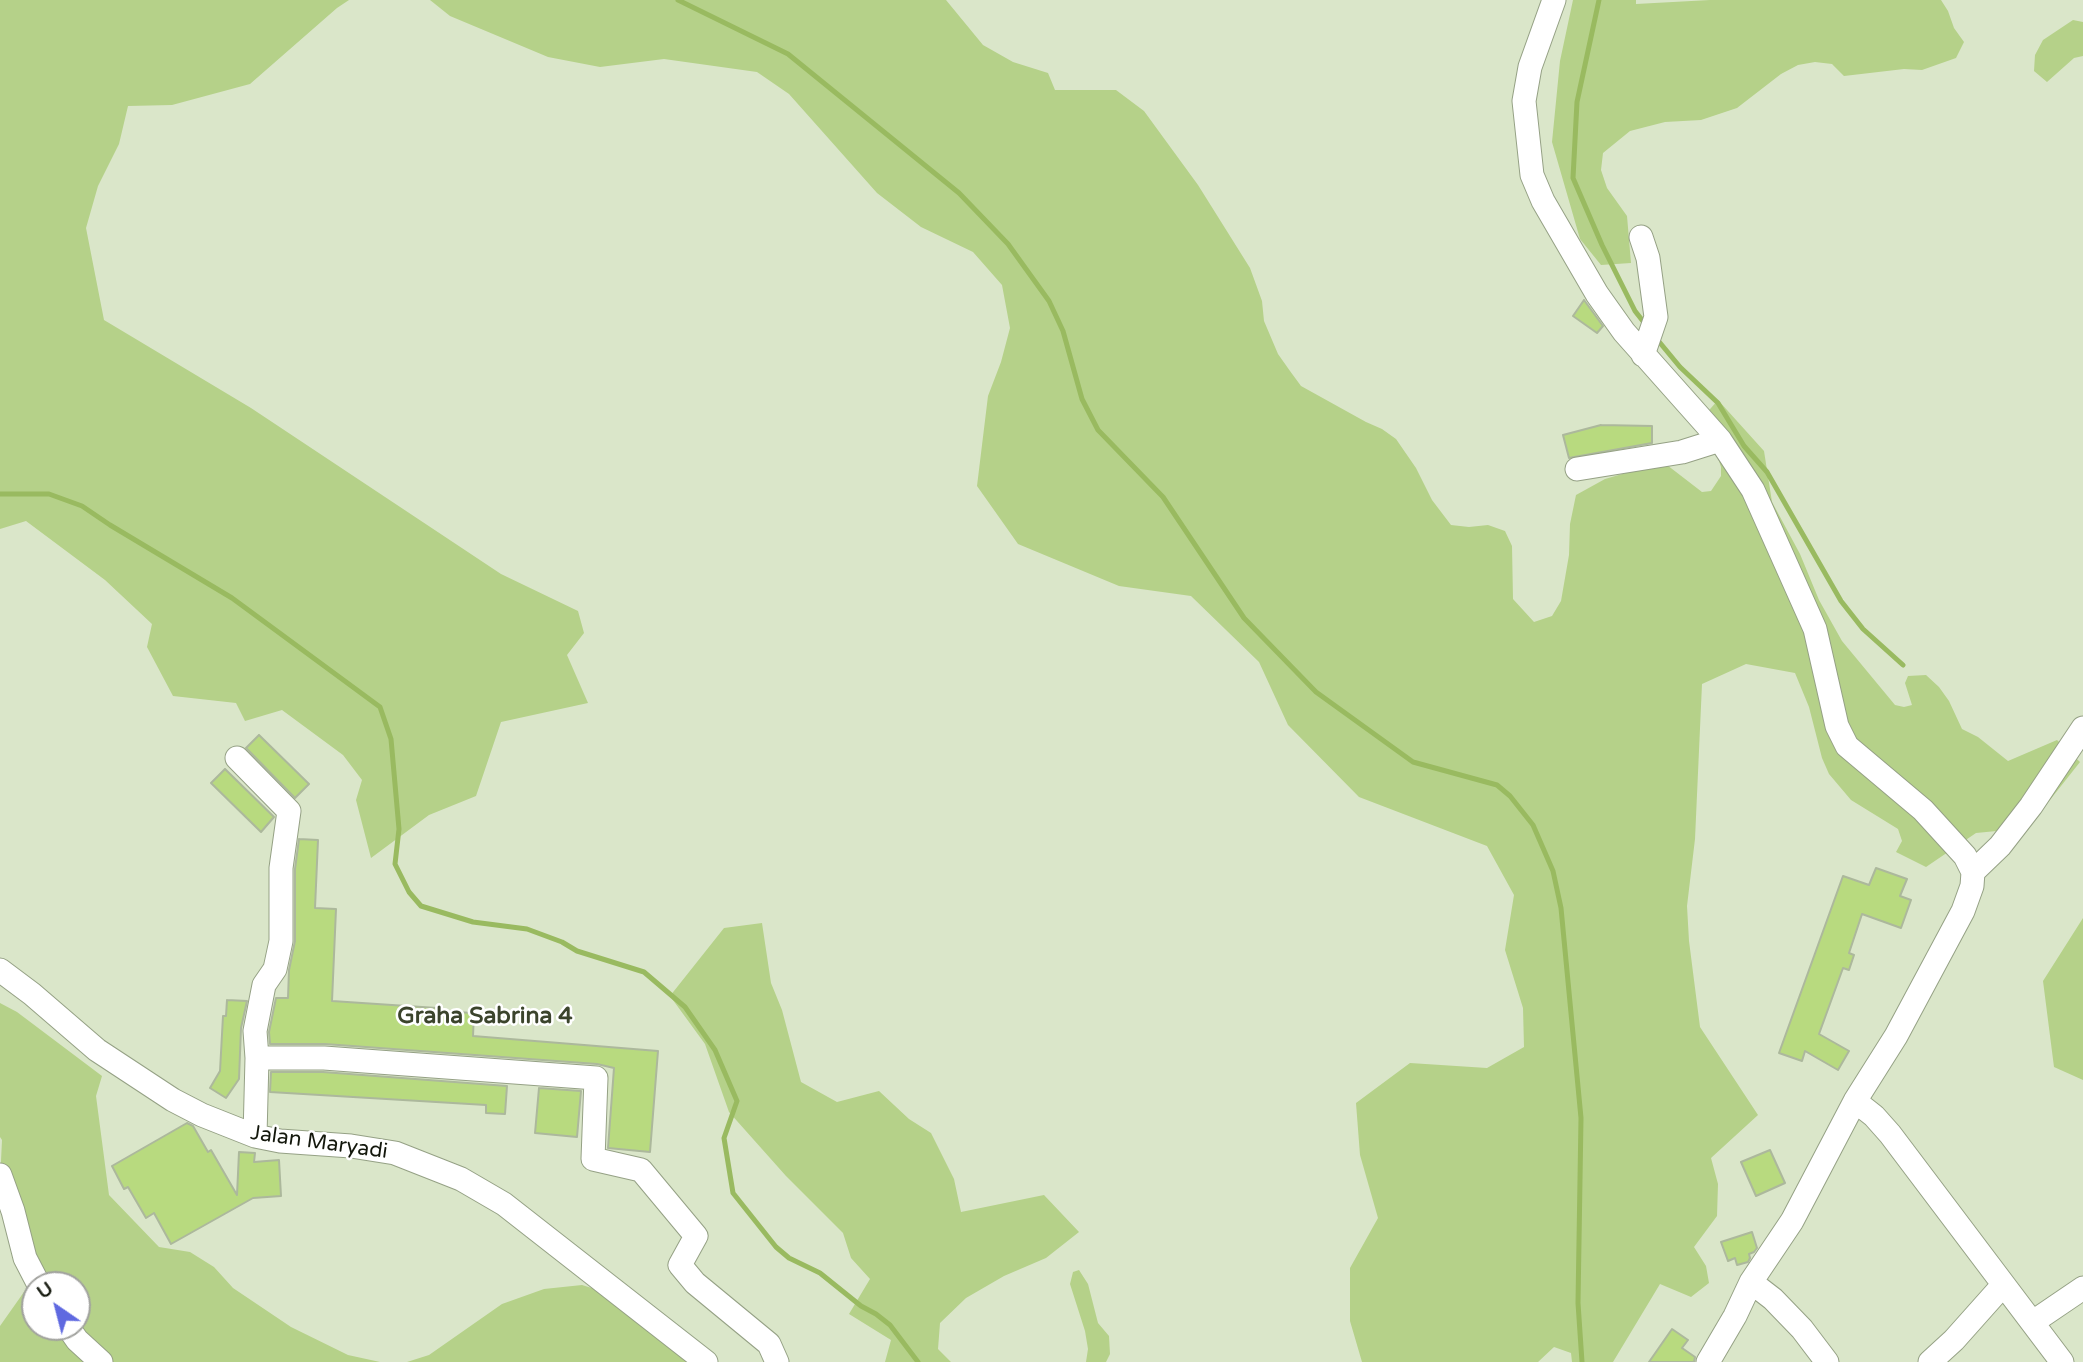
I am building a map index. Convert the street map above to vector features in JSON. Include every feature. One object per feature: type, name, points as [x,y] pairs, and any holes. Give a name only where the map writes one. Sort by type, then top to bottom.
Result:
[{"type":"street","points":[[1554,0],[1530,66],[1524,101],[1532,175],[1543,201],[1597,294],[1624,332],[1646,348],[1720,440],[1753,490],[1815,629],[1837,726],[1847,746],[1923,810],[1965,856],[1973,872],[1972,886],[1963,911],[1896,1036],[1854,1101],[1792,1221],[1751,1282],[1735,1316],[1707,1362]]},
{"type":"street","points":[[1641,237],[1648,257],[1656,317],[1646,348]]},
{"type":"street","points":[[1577,469],[1682,452],[1720,440]]},
{"type":"street","points":[[1973,872],[2000,846],[2031,806],[2083,728]]},
{"type":"street","points":[[237,758],[289,811],[281,868],[281,941],[275,969],[264,985],[258,1004],[255,1031],[255,1136]]},
{"type":"street","name":"Jalan Maryadi","points":[[0,970],[97,1050],[173,1100],[202,1115],[255,1136],[280,1141],[351,1146],[395,1153],[461,1179],[504,1204],[706,1362]]},
{"type":"street","points":[[257,1058],[324,1058],[596,1078],[593,1159],[641,1170],[696,1236],[680,1265],[695,1283],[769,1344],[777,1362]]},
{"type":"street","points":[[1854,1101],[1874,1116],[1890,1134],[2062,1362]]},
{"type":"street","points":[[0,1175],[25,1258],[32,1271]]},
{"type":"street","points":[[1751,1282],[1773,1299],[1802,1329],[1827,1362]]},
{"type":"street","points":[[1930,1362],[1954,1340],[2003,1284]]},
{"type":"street","points":[[2033,1322],[2083,1288]]},
{"type":"street","points":[[78,1341],[101,1362]]},
{"type":"green space","points":[[0,0],[349,0],[250,84],[172,105],[128,106],[119,144],[98,186],[86,228],[104,320],[251,408],[501,574],[578,611],[584,633],[567,655],[588,703],[501,722],[476,796],[429,815],[371,858],[356,800],[362,780],[343,755],[282,710],[245,721],[236,703],[173,696],[147,647],[152,624],[105,580],[26,521],[0,529]]},
{"type":"green space","points":[[430,0],[946,0],[983,45],[1013,62],[1048,73],[1055,90],[1116,90],[1144,111],[1198,185],[1250,268],[1262,301],[1264,321],[1278,354],[1301,386],[1396,439],[1416,468],[1432,500],[1451,525],[1488,525],[1505,531],[1512,546],[1513,599],[1534,622],[1552,616],[1561,601],[1576,495],[1605,479],[1643,468],[1667,465],[1702,492],[1711,491],[1721,476],[1721,467],[1704,416],[1718,400],[1764,451],[1772,502],[1800,554],[1819,600],[1842,641],[1895,705],[1912,705],[1905,683],[1908,676],[1926,675],[1949,701],[1962,729],[1978,737],[2008,761],[2057,740],[2080,762],[2042,810],[2007,830],[1976,833],[1926,867],[1896,852],[1902,841],[1898,829],[1851,800],[1829,774],[1822,758],[1809,707],[1795,673],[1746,664],[1702,684],[1695,839],[1687,906],[1700,1027],[1758,1115],[1711,1158],[1718,1184],[1717,1216],[1694,1247],[1706,1266],[1709,1283],[1691,1297],[1660,1284],[1613,1362],[1572,1362],[1571,1353],[1554,1347],[1538,1362],[1362,1362],[1350,1321],[1350,1268],[1378,1218],[1360,1155],[1356,1103],[1410,1063],[1487,1068],[1524,1047],[1523,1008],[1505,950],[1514,895],[1487,846],[1359,797],[1288,725],[1259,662],[1191,596],[1119,586],[1018,544],[977,486],[988,396],[1010,328],[1002,285],[973,252],[921,227],[877,193],[789,94],[757,72],[664,59],[600,67],[548,57],[450,16]]},
{"type":"green space","points":[[1573,0],[1636,0],[1636,4],[1710,0],[1941,0],[1964,42],[1956,58],[1922,70],[1904,69],[1844,76],[1832,64],[1815,62],[1798,65],[1781,74],[1737,108],[1701,120],[1665,122],[1630,131],[1603,153],[1601,170],[1607,188],[1627,216],[1631,263],[1601,265],[1580,239],[1552,142],[1560,61]]},
{"type":"green space","points":[[2073,20],[2083,22],[2083,56],[2074,58],[2047,82],[2034,71],[2035,55],[2043,40]]},
{"type":"green space","points":[[2083,918],[2083,1080],[2054,1067],[2043,981]]},
{"type":"green space","points":[[762,923],[771,983],[782,1010],[801,1082],[837,1102],[879,1091],[909,1119],[931,1133],[954,1179],[961,1212],[1044,1195],[1079,1232],[1046,1258],[1004,1276],[966,1298],[940,1323],[938,1349],[951,1362],[885,1362],[891,1340],[849,1314],[870,1279],[851,1258],[843,1233],[786,1176],[729,1112],[705,1044],[670,996],[724,928]]},
{"type":"green space","points":[[0,1003],[17,1012],[102,1076],[96,1096],[109,1195],[159,1247],[190,1252],[214,1267],[233,1288],[291,1327],[348,1355],[380,1362],[0,1362],[0,1326],[21,1296],[21,1341],[91,1341],[91,1271],[28,1271],[0,1182]]},
{"type":"green space","points":[[1079,1270],[1088,1284],[1098,1323],[1109,1336],[1110,1354],[1106,1362],[1086,1362],[1088,1349],[1085,1331],[1070,1284],[1073,1272]]},
{"type":"green space","points":[[582,1285],[614,1295],[690,1362],[407,1362],[429,1355],[502,1304],[544,1289]]},
{"type":"building","points":[[1584,300],[1603,326],[1597,333],[1573,316]]},
{"type":"building","points":[[1601,425],[1652,426],[1652,443],[1569,458],[1563,435]]},
{"type":"building","points":[[259,735],[309,784],[295,798],[246,748]]},
{"type":"building","points":[[225,769],[274,817],[261,832],[211,783]]},
{"type":"building","points":[[299,839],[318,840],[315,908],[336,909],[332,1001],[474,1013],[473,1036],[658,1051],[650,1152],[608,1148],[614,1068],[597,1064],[325,1044],[270,1044],[269,1032],[276,998],[288,998],[289,970],[295,941],[295,869]]},
{"type":"building","points":[[1876,868],[1907,879],[1900,896],[1911,900],[1901,928],[1862,914],[1849,953],[1854,955],[1849,970],[1843,968],[1819,1034],[1849,1051],[1838,1070],[1805,1051],[1802,1061],[1779,1053],[1843,876],[1869,885]]},
{"type":"building","points":[[227,1000],[247,1001],[241,1028],[239,1079],[226,1098],[210,1088],[220,1071],[223,1016],[226,1016]]},
{"type":"building","points":[[271,1072],[323,1072],[507,1086],[505,1114],[486,1113],[486,1105],[270,1092]]},
{"type":"building","points":[[539,1088],[581,1091],[577,1137],[535,1133]]},
{"type":"building","points":[[187,1123],[193,1126],[208,1152],[211,1150],[237,1195],[239,1152],[255,1153],[254,1162],[279,1160],[281,1196],[253,1198],[171,1244],[154,1213],[146,1218],[128,1187],[124,1189],[112,1166]]},
{"type":"building","points":[[1770,1150],[1785,1183],[1756,1196],[1741,1162]]},
{"type":"building","points":[[1752,1232],[1757,1248],[1749,1254],[1748,1262],[1737,1265],[1735,1258],[1728,1261],[1721,1242]]},
{"type":"building","points":[[1672,1329],[1688,1340],[1682,1348],[1695,1357],[1694,1362],[1649,1362]]},
{"type":"waterway","points":[[678,0],[788,54],[959,193],[1008,244],[1049,301],[1063,331],[1082,399],[1098,430],[1163,497],[1244,618],[1316,692],[1413,762],[1497,785],[1510,796],[1533,825],[1553,871],[1561,908],[1581,1118],[1578,1303],[1582,1362]]},
{"type":"waterway","points":[[1599,0],[1577,102],[1573,178],[1602,245],[1635,311],[1646,325]]},
{"type":"waterway","points":[[1656,338],[1680,367],[1718,403],[1744,446],[1767,472],[1841,601],[1863,629],[1903,665]]},
{"type":"waterway","points":[[0,494],[49,494],[82,506],[232,598],[380,707],[391,739],[399,829],[395,864],[409,892],[421,906],[473,922],[527,929],[562,942],[577,951],[644,972],[685,1007],[715,1050],[737,1101],[724,1138],[733,1193],[776,1247],[789,1258],[820,1273],[890,1325],[918,1362]]},
{"type":"district","name":"Graha Sabrina 4","points":[[485,1017]]}]
